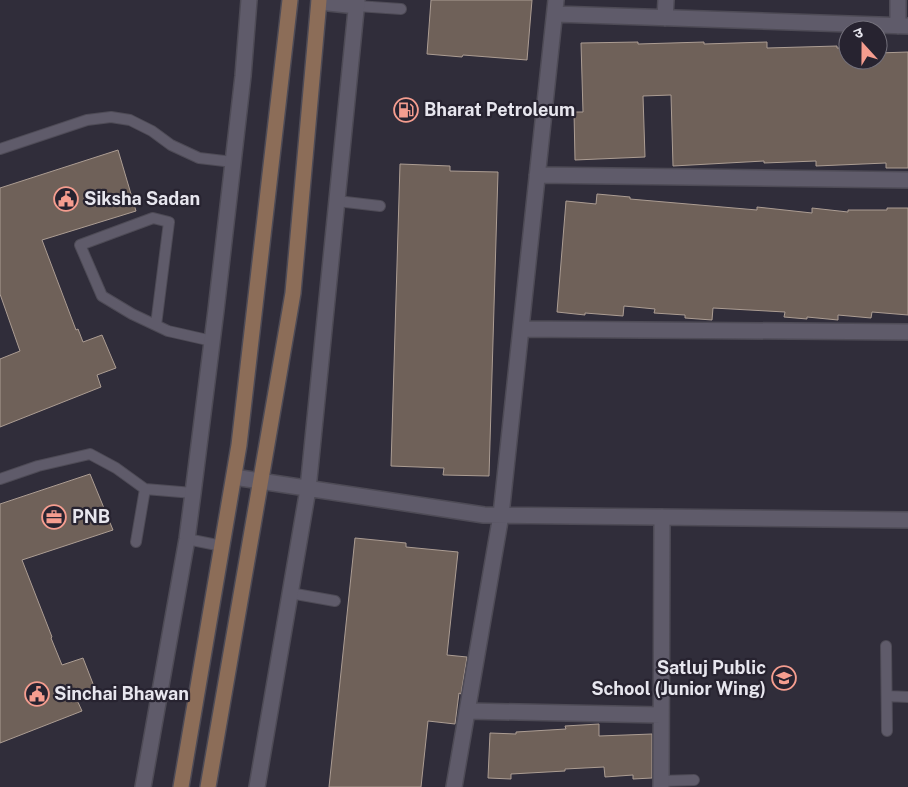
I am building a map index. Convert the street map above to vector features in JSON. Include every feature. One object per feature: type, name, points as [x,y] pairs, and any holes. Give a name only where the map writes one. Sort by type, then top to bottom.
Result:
[{"type":"street","points":[[143,787],[187,539],[243,76],[249,0]]},
{"type":"street","points":[[181,787],[239,445],[290,0]]},
{"type":"street","points":[[665,18],[666,0]]},
{"type":"street","points":[[454,787],[501,515],[555,7],[665,18],[903,26],[898,0]]},
{"type":"street","points":[[208,787],[293,293],[319,1],[357,3],[308,489],[257,787]]},
{"type":"street","points":[[537,175],[908,180]]},
{"type":"street","points":[[521,329],[908,332]]},
{"type":"street","points":[[234,477],[484,514],[908,520]]},
{"type":"street","points":[[661,784],[662,517]]},
{"type":"street","points":[[467,710],[661,715]]},
{"type":"lane","points":[[357,3],[401,9]]},
{"type":"lane","points":[[0,149],[87,120],[111,117],[130,120],[199,158],[233,162]]},
{"type":"lane","points":[[337,201],[380,206]]},
{"type":"lane","points":[[156,325],[169,222],[153,218],[80,245],[102,296],[132,314],[168,331],[212,341]]},
{"type":"lane","points":[[0,479],[38,466],[90,454],[116,468],[145,489],[193,494]]},
{"type":"lane","points":[[136,542],[145,489]]},
{"type":"lane","points":[[187,539],[222,546]]},
{"type":"lane","points":[[290,593],[335,601]]},
{"type":"lane","points":[[886,646],[887,731]]},
{"type":"lane","points":[[887,693],[908,690]]},
{"type":"lane","points":[[887,693],[908,697]]},
{"type":"lane","points":[[661,784],[694,780]]},
{"type":"building","points":[[431,0],[532,0],[527,60],[427,54]]},
{"type":"building","points":[[704,42],[704,44],[767,42],[767,48],[837,46],[838,70],[888,70],[888,53],[908,52],[908,168],[886,168],[886,163],[816,166],[816,161],[764,163],[764,161],[673,166],[671,95],[643,96],[645,157],[575,160],[574,112],[583,112],[581,43]]},
{"type":"building","points":[[118,150],[136,211],[42,240],[76,330],[78,329],[83,342],[102,335],[116,368],[97,375],[101,387],[0,427],[0,359],[20,351],[0,294],[0,188]]},
{"type":"building","points":[[400,164],[450,166],[450,171],[498,172],[489,476],[443,475],[444,468],[391,466]]},
{"type":"building","points":[[597,194],[630,197],[630,199],[757,210],[757,207],[812,213],[812,208],[848,212],[848,210],[908,208],[908,315],[872,312],[871,318],[838,315],[838,320],[807,317],[807,319],[784,317],[785,312],[713,308],[712,320],[685,318],[685,315],[654,313],[655,309],[624,306],[623,316],[557,312],[566,201],[596,204]]},
{"type":"building","points":[[90,474],[113,530],[22,560],[62,665],[83,658],[97,694],[77,700],[82,711],[0,743],[0,504]]},
{"type":"building","points":[[355,538],[406,543],[406,547],[458,552],[447,655],[467,657],[461,694],[459,693],[455,724],[428,721],[421,787],[329,787]]},
{"type":"building","points":[[599,724],[599,736],[652,734],[652,778],[633,779],[633,775],[605,777],[604,767],[511,774],[511,779],[488,778],[490,733],[516,734],[516,732],[566,729],[565,726]]},
{"type":"place","name":"Bharat Petroleum","points":[[406,110]]},
{"type":"place","name":"Siksha Sadan","points":[[66,199]]},
{"type":"place","name":"PNB","points":[[54,517]]},
{"type":"place","name":"Satluj Public School (Junior Wing)","points":[[784,678]]},
{"type":"place","name":"Sinchai Bhawan","points":[[37,694]]}]
